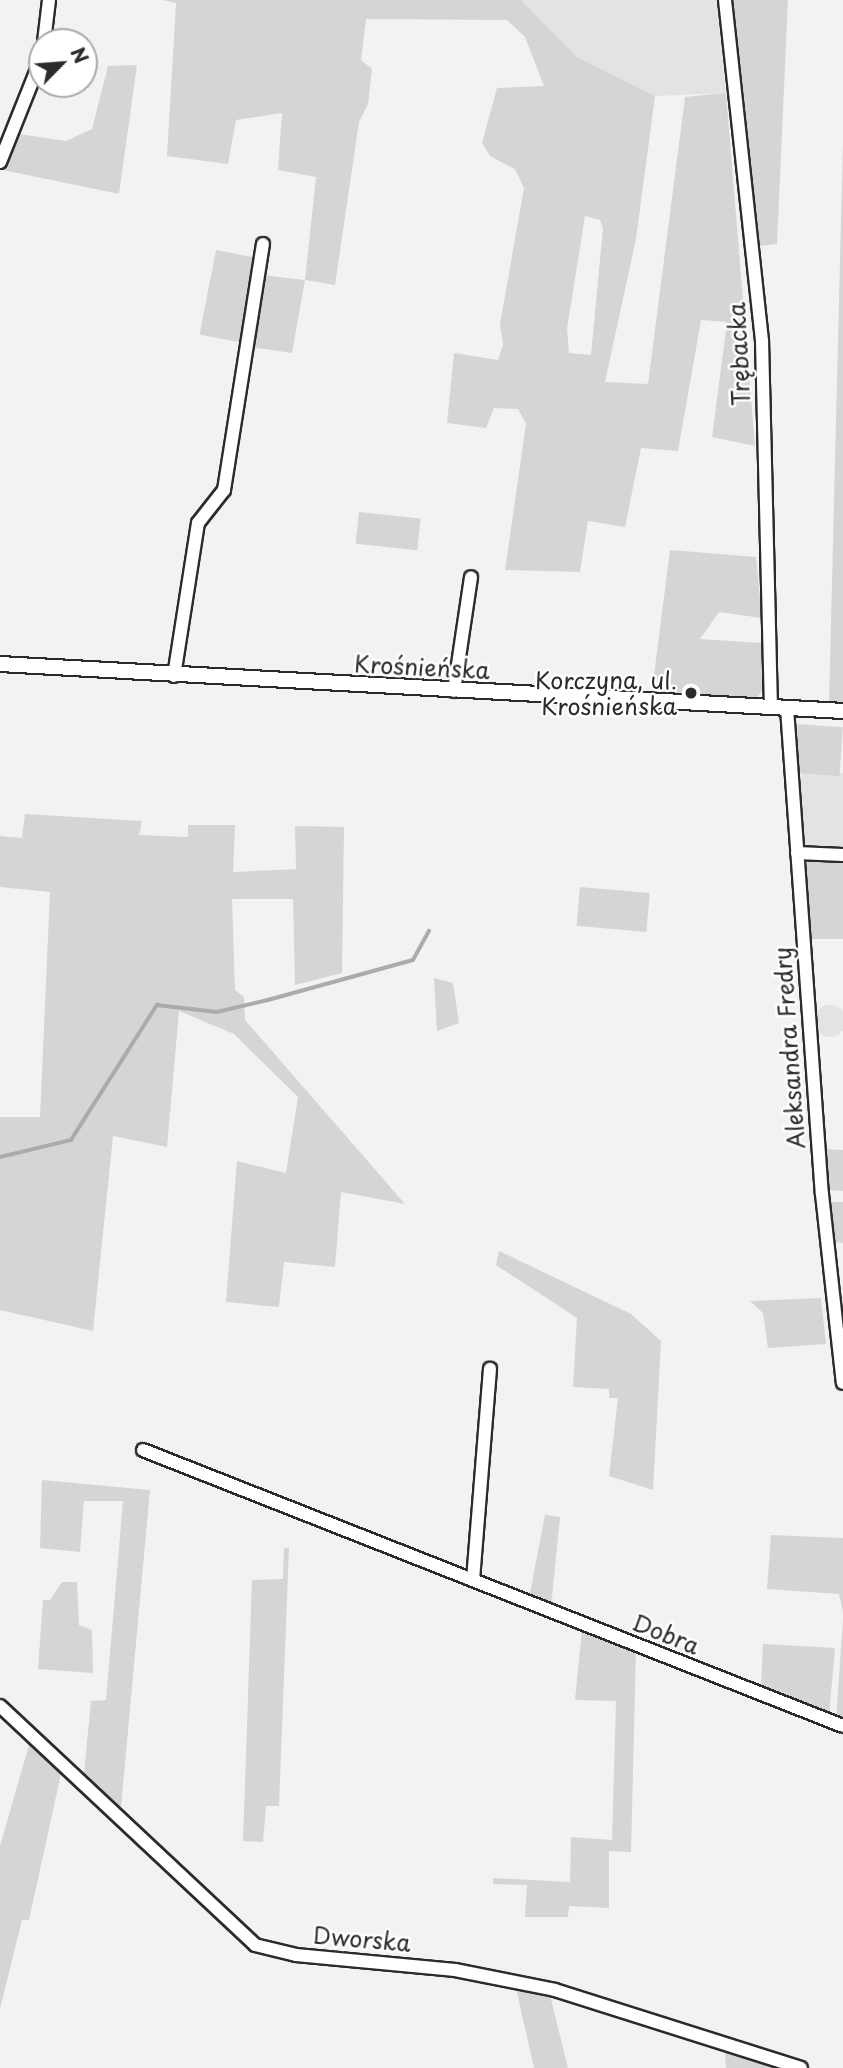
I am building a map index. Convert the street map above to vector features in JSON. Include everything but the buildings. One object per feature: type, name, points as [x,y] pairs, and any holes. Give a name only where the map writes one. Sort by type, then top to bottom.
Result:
[{"type":"main road","name":"Krośnieńska","points":[[0,664],[174,676],[843,711]]},
{"type":"street","points":[[46,28],[49,0]]},
{"type":"street","name":"Trębacka","points":[[725,0],[762,341],[771,707]]},
{"type":"street","points":[[0,162],[28,92]]},
{"type":"street","points":[[174,676],[198,523],[224,490],[263,244]]},
{"type":"street","points":[[454,691],[471,577]]},
{"type":"street","name":"Aleksandra Fredry","points":[[787,708],[843,1383]]},
{"type":"street","points":[[797,853],[843,855]]},
{"type":"street","points":[[473,1580],[490,1368]]},
{"type":"street","name":"Dobra","points":[[143,1450],[843,1726]]},
{"type":"street","name":"Dworska","points":[[0,1706],[255,1945],[296,1955],[455,1970],[555,1990],[801,2068]]},
{"type":"shaded area","points":[[162,0],[521,0],[577,57],[655,96],[636,239],[605,382],[648,384],[685,97],[726,93],[755,446],[712,437],[727,322],[701,320],[678,451],[641,448],[625,527],[588,521],[580,572],[505,570],[526,424],[518,409],[494,408],[486,428],[447,423],[454,353],[498,360],[503,345],[500,324],[524,188],[515,169],[490,156],[482,143],[497,88],[544,86],[525,37],[507,20],[366,19],[361,60],[372,69],[368,104],[359,122],[335,285],[305,280],[316,177],[278,170],[282,113],[236,120],[228,164],[167,156],[176,3]],"holes":[[[585,216],[600,220],[603,228],[591,355],[569,353],[567,329]]]},
{"type":"shaded area","points":[[521,0],[716,0],[726,93],[655,96],[577,57]]},
{"type":"shaded area","points":[[730,0],[788,0],[777,244],[760,246]]},
{"type":"shaded area","points":[[137,65],[119,194],[3,170],[19,134],[66,141],[92,129],[108,66]]},
{"type":"shaded area","points":[[843,141],[843,704],[829,703]]},
{"type":"shaded area","points":[[216,250],[257,258],[241,342],[200,334]]},
{"type":"shaded area","points":[[262,275],[305,280],[292,353],[250,347]]},
{"type":"shaded area","points":[[359,512],[421,518],[417,550],[356,544]]},
{"type":"shaded area","points":[[670,550],[756,557],[762,618],[719,612],[700,639],[762,643],[763,689],[757,698],[652,691]]},
{"type":"shaded area","points":[[798,724],[843,727],[839,776],[795,773]]},
{"type":"shaded area","points":[[801,773],[843,773],[843,846],[801,846]]},
{"type":"shaded area","points":[[25,814],[142,821],[139,835],[188,837],[188,825],[235,825],[233,872],[296,869],[295,826],[344,827],[342,973],[295,985],[293,899],[232,899],[235,990],[244,997],[245,1020],[405,1204],[341,1192],[335,1267],[284,1262],[279,1307],[226,1302],[237,1161],[286,1173],[298,1097],[234,1034],[179,1011],[167,1147],[113,1136],[93,1331],[0,1310],[0,1117],[40,1117],[50,892],[0,887],[0,836],[22,838]]},
{"type":"shaded area","points":[[807,862],[843,862],[843,939],[807,939]]},
{"type":"shaded area","points":[[580,887],[650,893],[646,932],[577,926]]},
{"type":"shaded area","points":[[434,978],[453,983],[459,1023],[437,1031]]},
{"type":"shaded area","points":[[830,1005],[841,1010],[846,1021],[841,1032],[830,1037],[819,1032],[814,1021],[819,1010]]},
{"type":"shaded area","points":[[826,1149],[843,1150],[843,1191],[829,1190]]},
{"type":"shaded area","points":[[831,1202],[843,1202],[843,1243],[835,1242]]},
{"type":"shaded area","points":[[499,1251],[631,1314],[661,1341],[653,1490],[609,1476],[618,1398],[609,1398],[609,1389],[573,1387],[577,1318],[496,1265]]},
{"type":"shaded area","points":[[821,1298],[826,1344],[768,1348],[763,1313],[750,1301]]},
{"type":"shaded area","points":[[42,1480],[150,1490],[121,1808],[84,1773],[91,1701],[106,1700],[123,1501],[84,1501],[80,1552],[40,1548]]},
{"type":"shaded area","points":[[545,1515],[560,1517],[551,1607],[529,1598]]},
{"type":"shaded area","points":[[771,1535],[843,1538],[843,1612],[839,1594],[767,1589]]},
{"type":"shaded area","points":[[284,1548],[289,1548],[279,1806],[266,1806],[263,1842],[243,1841],[252,1580],[283,1579]]},
{"type":"shaded area","points":[[62,1582],[77,1582],[79,1625],[92,1630],[93,1673],[38,1669],[43,1600],[50,1600]]},
{"type":"shaded area","points":[[843,1620],[843,1721],[836,1719]]},
{"type":"shaded area","points":[[582,1629],[636,1650],[631,1852],[609,1851],[609,1908],[569,1906],[568,1917],[525,1917],[527,1885],[493,1884],[493,1878],[570,1882],[571,1837],[612,1840],[616,1701],[575,1700]]},
{"type":"shaded area","points":[[763,1644],[835,1648],[829,1716],[761,1688]]},
{"type":"shaded area","points":[[31,1738],[62,1769],[29,1920],[22,1920],[0,2009],[0,1846]]},
{"type":"shaded area","points":[[516,1988],[550,1995],[568,2068],[534,2068]]},
{"type":"shaded area","points":[[725,2051],[783,2068],[726,2068]]},
{"type":"waterway","points":[[0,1157],[71,1140],[157,1005],[217,1012],[268,1000],[413,960],[429,931]]},
{"type":"place","name":"Korczyna, ul. Krośnieńska","points":[[691,693]]}]
